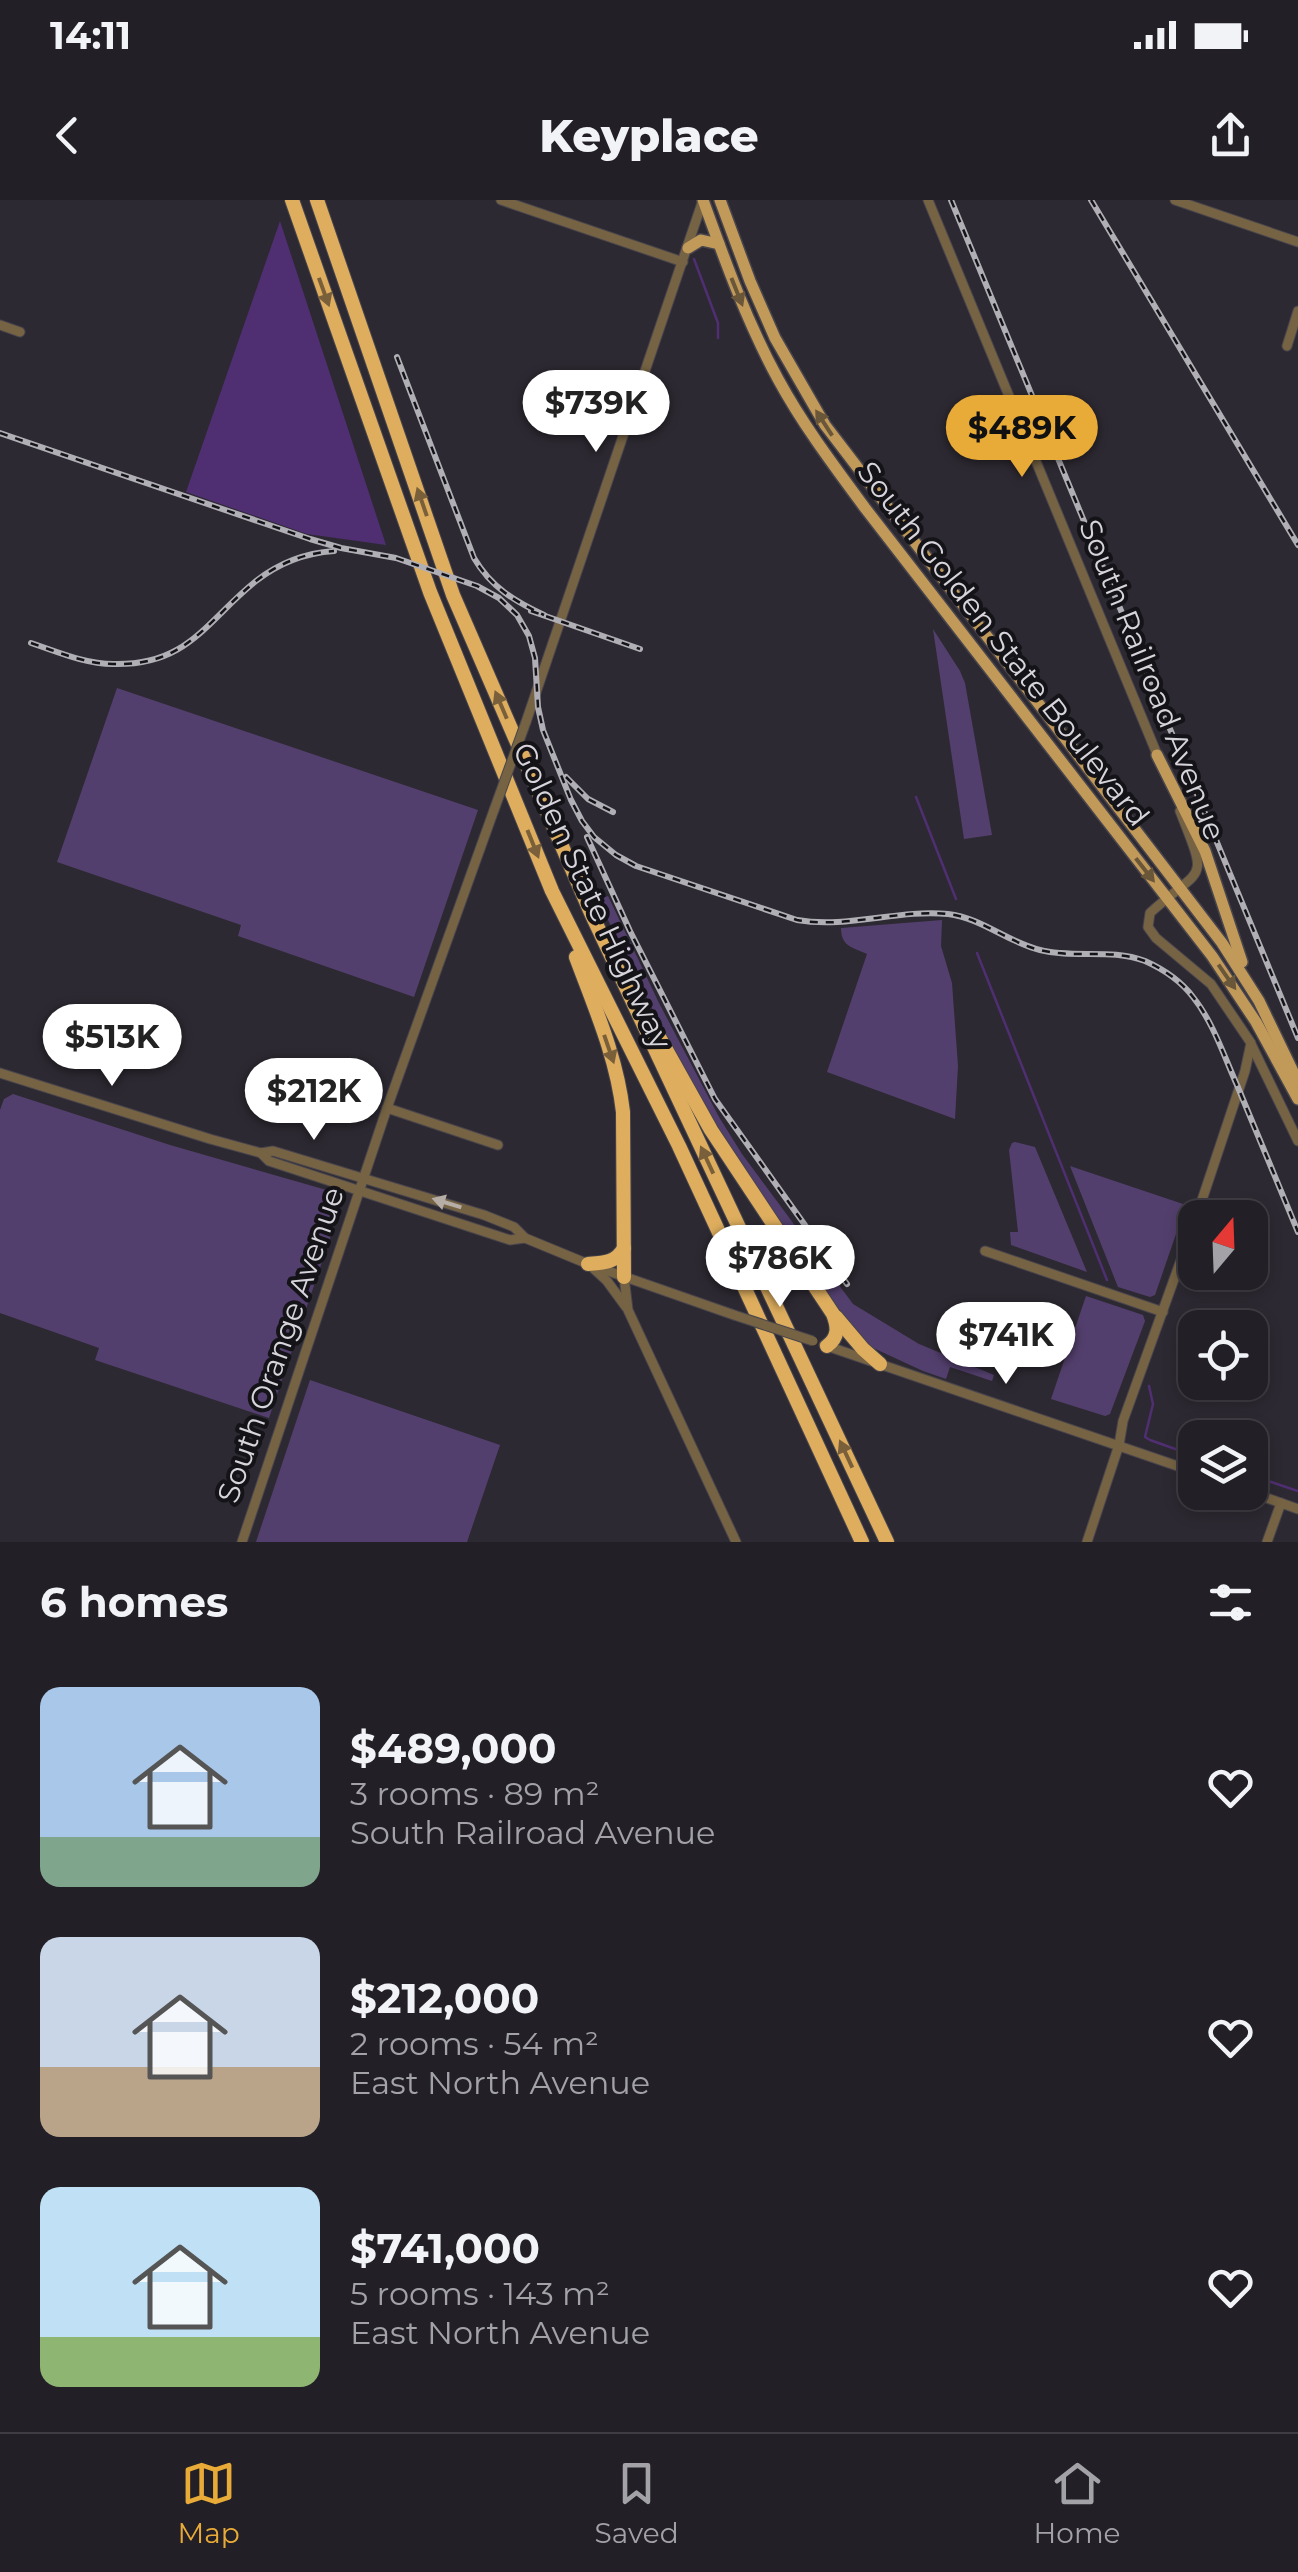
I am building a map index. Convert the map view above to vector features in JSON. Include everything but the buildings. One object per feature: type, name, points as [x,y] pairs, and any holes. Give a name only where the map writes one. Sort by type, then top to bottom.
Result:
[{"type":"highway","name":"Golden State Highway","points":[[292,200],[430,592],[552,891],[679,1146],[862,1542]]},
{"type":"highway","name":"Golden State Highway","points":[[317,200],[453,594],[591,913],[888,1542]]},
{"type":"highway","points":[[552,891],[618,1076],[623,1112],[624,1276]]},
{"type":"highway","points":[[591,913],[711,1130],[834,1314],[880,1364]]},
{"type":"highway","points":[[588,1264],[610,1262],[624,1248]]},
{"type":"highway","points":[[820,1344],[837,1334],[834,1314]]},
{"type":"main road","name":"South Golden State Boulevard","points":[[703,200],[760,343],[810,433],[865,508],[1174,894],[1222,943],[1270,1021],[1298,1082]]},
{"type":"main road","name":"South Golden State Boulevard","points":[[720,200],[775,338],[825,425],[1174,894],[1244,1002],[1298,1099]]},
{"type":"main road","points":[[688,248],[700,240],[719,244]]},
{"type":"main road","points":[[1157,755],[1205,851],[1247,981]]},
{"type":"street","points":[[501,200],[683,262]]},
{"type":"street","name":"South Orange Avenue","points":[[242,1542],[387,1108],[526,722],[703,200]]},
{"type":"street","name":"South Railroad Avenue","points":[[928,200],[1199,862],[1196,876],[1174,894]]},
{"type":"street","points":[[1183,201],[1296,242],[1298,228]]},
{"type":"street","points":[[1287,346],[1298,312]]},
{"type":"street","points":[[0,324],[20,332]]},
{"type":"street","points":[[1174,894],[1150,913],[1150,930],[1211,984],[1250,1043],[1298,1141]]},
{"type":"street","points":[[1202,1200],[1247,1065],[1250,1043]]},
{"type":"street","points":[[0,1073],[160,1124],[262,1152],[273,1151],[484,1215],[514,1227],[525,1238],[588,1264],[1178,1466]]},
{"type":"street","points":[[387,1108],[498,1145]]},
{"type":"street","points":[[262,1152],[270,1161],[510,1240],[525,1238]]},
{"type":"street","points":[[985,1252],[1163,1312]]},
{"type":"street","points":[[588,1264],[628,1310],[736,1542]]},
{"type":"street","points":[[1087,1542],[1123,1422],[1178,1270]]},
{"type":"street","points":[[624,1276],[628,1310]]},
{"type":"street","points":[[1268,1499],[1298,1509]]},
{"type":"street","points":[[1267,1542],[1280,1503]]},
{"type":"shaded area","points":[[280,221],[386,545],[307,534],[186,492]]},
{"type":"shaded area","points":[[933,629],[965,683],[992,835],[964,839]]},
{"type":"shaded area","points":[[117,688],[478,810],[414,997],[238,936],[241,925],[57,862]]},
{"type":"shaded area","points":[[608,896],[719,1117],[853,1304],[919,1344],[994,1375],[992,1381],[950,1367],[946,1379],[923,1371],[869,1346],[847,1321],[734,1159],[672,1048],[598,900]]},
{"type":"shaded area","points":[[942,920],[941,946],[952,983],[958,1066],[955,1119],[827,1072],[867,954],[846,943],[841,928]]},
{"type":"shaded area","points":[[13,1094],[337,1193],[342,1203],[269,1418],[95,1360],[99,1348],[0,1313],[0,1110],[4,1099]]},
{"type":"shaded area","points":[[1015,1142],[1035,1147],[1087,1272],[1011,1245],[1010,1232],[1018,1232],[1009,1150]]},
{"type":"shaded area","points":[[1070,1166],[1178,1202],[1178,1228],[1155,1295],[1150,1297],[1118,1287]]},
{"type":"shaded area","points":[[1086,1296],[1143,1315],[1145,1321],[1110,1414],[1105,1416],[1051,1399]]},
{"type":"shaded area","points":[[310,1380],[500,1445],[467,1542],[256,1542]]},
{"type":"waterway","points":[[694,259],[718,323],[718,338]]},
{"type":"waterway","points":[[916,797],[956,899]]},
{"type":"waterway","points":[[977,953],[1107,1280]]},
{"type":"waterway","points":[[1149,1386],[1153,1404],[1145,1437],[1178,1450]]},
{"type":"waterway","points":[[1268,1481],[1298,1491]]},
{"type":"railway","points":[[951,200],[1298,1038]]},
{"type":"railway","points":[[1091,200],[1298,545]]},
{"type":"railway","points":[[397,357],[474,558],[504,592],[544,615]]},
{"type":"railway","points":[[0,433],[310,539],[396,558],[477,586],[499,598],[517,615],[529,636],[543,730],[571,800],[594,837],[636,866],[797,920],[835,922],[948,914],[972,920],[1040,950],[1132,957],[1165,972],[1188,991],[1212,1028],[1298,1232]]},
{"type":"railway","points":[[31,643],[103,663],[139,663],[160,658],[194,638],[274,569],[303,557],[334,551]]},
{"type":"railway","points":[[531,611],[640,649]]},
{"type":"railway","points":[[566,777],[588,799],[613,812]]},
{"type":"railway","points":[[587,837],[715,1099],[847,1284]]}]
